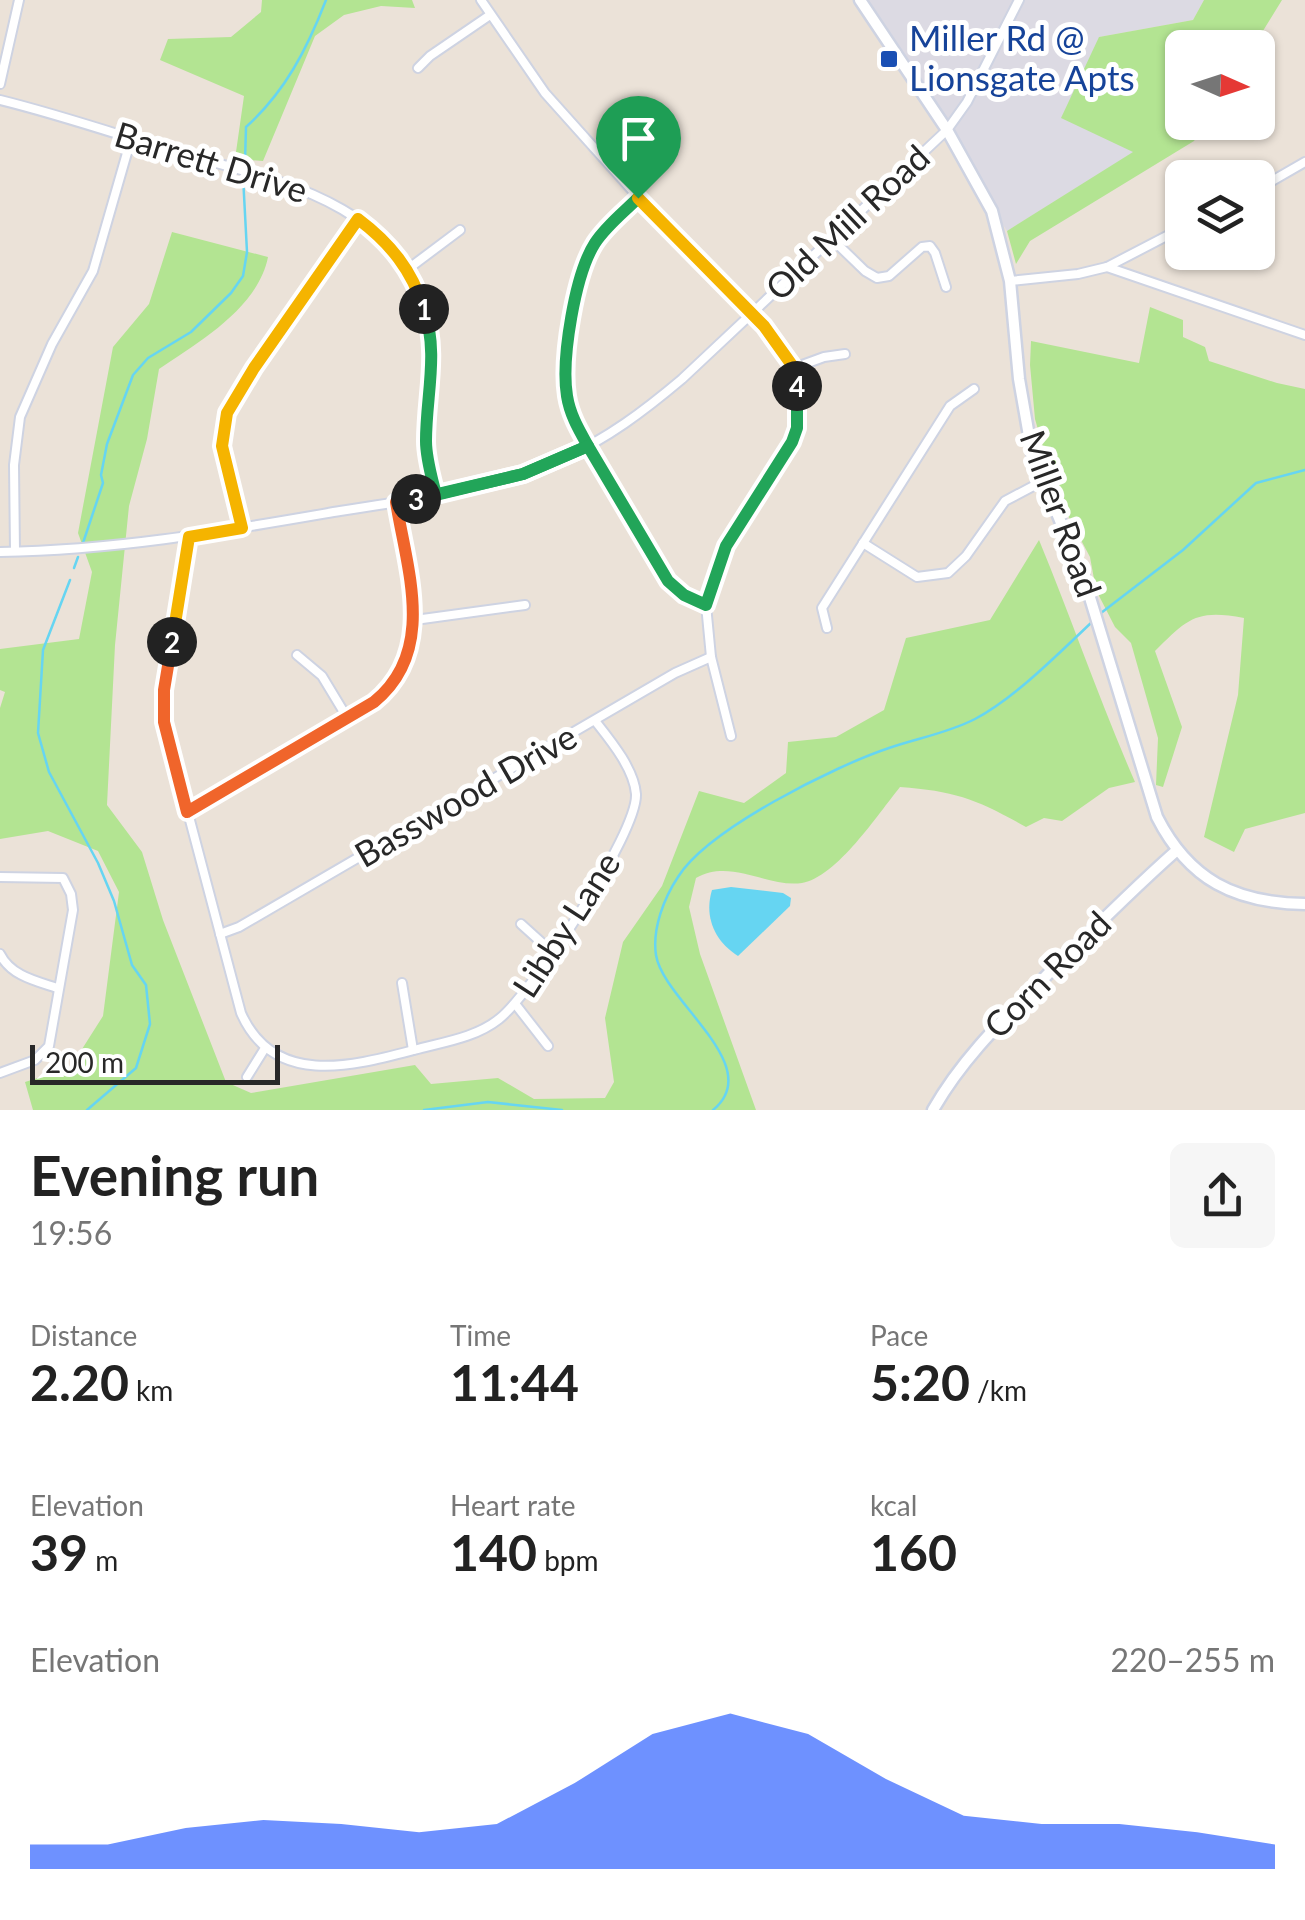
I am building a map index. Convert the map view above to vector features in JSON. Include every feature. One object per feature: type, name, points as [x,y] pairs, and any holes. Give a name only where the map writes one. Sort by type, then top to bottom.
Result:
[{"type":"street","points":[[0,84],[19,0]]},
{"type":"street","points":[[481,0],[545,93],[638,198],[752,314],[794,368],[799,406],[792,442],[726,546],[706,605],[711,657],[731,736]]},
{"type":"street","name":"Miller Road","points":[[860,0],[947,130],[992,211],[1010,281],[1026,427],[1041,482],[1069,540],[1097,619],[1157,817],[1176,851],[1191,867],[1234,892],[1280,904],[1305,904]]},
{"type":"street","name":"Old Mill Road","points":[[0,552],[91,550],[436,495],[523,474],[588,446],[642,412],[947,130],[967,102],[1019,0]]},
{"type":"street","points":[[418,68],[490,15]]},
{"type":"street","name":"Barrett Drive","points":[[0,100],[281,181],[328,200],[375,232],[408,268],[431,336],[433,365],[426,442],[436,495]]},
{"type":"street","points":[[15,551],[14,465],[20,417],[52,344],[94,270],[132,139]]},
{"type":"street","points":[[1275,179],[1305,162]]},
{"type":"street","points":[[638,198],[595,243],[585,263],[566,387],[573,417],[588,446],[668,581],[684,595],[706,605]]},
{"type":"street","points":[[242,528],[222,446],[227,413],[358,219]]},
{"type":"street","points":[[408,268],[460,230]]},
{"type":"street","points":[[1010,281],[1107,267],[1165,237]]},
{"type":"street","points":[[832,239],[864,272],[876,278],[889,276],[922,247],[930,246],[936,252],[946,287]]},
{"type":"street","points":[[1107,267],[1305,336]]},
{"type":"street","points":[[794,368],[845,354]]},
{"type":"street","points":[[827,628],[822,608],[950,406],[974,389]]},
{"type":"street","points":[[863,543],[917,576],[948,574],[1005,502],[1041,482]]},
{"type":"street","points":[[187,812],[348,719],[394,683],[410,650],[414,620],[396,502]]},
{"type":"street","points":[[189,537],[163,709],[166,734],[241,1013],[265,1048],[247,1078]]},
{"type":"street","points":[[414,620],[524,605]]},
{"type":"street","points":[[297,655],[322,676],[348,719]]},
{"type":"street","name":"Basswood Drive","points":[[220,934],[239,927],[675,673],[711,657]]},
{"type":"street","name":"Libby Lane","points":[[265,1048],[300,1063],[334,1068],[364,1064],[480,1031],[516,1005],[613,858],[636,802],[631,776],[596,722]]},
{"type":"street","name":"Corn Road","points":[[933,1110],[952,1076],[977,1046],[1176,851]]},
{"type":"street","points":[[0,877],[63,878],[73,910],[49,1046],[34,1060],[0,1073]]},
{"type":"street","points":[[521,924],[552,952]]},
{"type":"street","points":[[0,954],[16,972],[57,988]]},
{"type":"street","points":[[402,984],[413,1050]]},
{"type":"street","points":[[516,1005],[548,1046]]},
{"type":"shaded area","points":[[857,0],[1204,0],[1193,20],[1099,37],[1134,152],[1007,231]]},
{"type":"green space","points":[[262,0],[412,0],[415,8],[381,6],[344,15],[315,36],[263,161],[235,159],[244,96],[160,60],[168,39],[231,37],[261,12]]},
{"type":"green space","points":[[1204,0],[1282,0],[1263,30],[1165,30],[1165,140],[1195,140],[1030,241],[1016,264],[1007,231],[1133,152],[1061,118],[1099,37],[1193,20]]},
{"type":"green space","points":[[172,232],[268,257],[262,275],[240,308],[159,369],[147,439],[129,506],[115,645],[107,805],[142,852],[163,920],[226,1082],[251,1093],[415,1065],[431,1084],[498,1078],[534,1099],[605,1098],[614,1082],[605,1018],[623,942],[662,886],[699,791],[744,803],[786,773],[788,742],[836,737],[884,710],[906,638],[990,620],[1039,540],[1135,782],[1109,788],[1062,821],[1044,818],[1026,827],[966,798],[900,787],[843,857],[815,878],[789,883],[723,871],[696,878],[689,907],[700,954],[756,1110],[33,1110],[25,1082],[70,1068],[103,1016],[119,892],[98,851],[48,831],[0,839],[0,708],[5,692],[0,690],[0,649],[79,639],[92,572],[78,533],[113,347],[149,304]]},
{"type":"green space","points":[[1150,307],[1183,320],[1183,337],[1205,347],[1209,361],[1305,389],[1305,813],[1245,829],[1234,852],[1204,837],[1238,695],[1244,618],[1215,615],[1194,619],[1155,651],[1182,727],[1163,787],[1156,785],[1158,738],[1131,643],[1115,627],[1096,590],[1090,557],[1056,493],[1035,419],[1031,341],[1139,363]]},
{"type":"water","points":[[731,887],[783,893],[791,898],[790,906],[738,956],[717,935],[709,909],[712,890]]},
{"type":"waterway","points":[[245,161],[246,127],[294,69],[326,0]]},
{"type":"waterway","points":[[83,543],[103,483],[107,444],[133,375],[148,358],[191,332],[243,276],[247,252],[243,176]]},
{"type":"waterway","points":[[1101,613],[1183,550],[1256,483],[1305,470]]},
{"type":"waterway","points":[[74,568],[78,557]]},
{"type":"waterway","points":[[70,580],[43,650],[38,733],[49,772],[114,901],[132,965],[146,985],[150,1024],[136,1068],[87,1110]]},
{"type":"waterway","points":[[713,1110],[726,1093],[728,1074],[721,1054],[675,992],[656,955],[660,914],[678,877],[716,839],[774,801],[866,757],[944,732],[990,710],[1092,622]]},
{"type":"waterway","points":[[424,1110],[488,1102],[562,1110]]},
{"type":"place","name":"Miller Rd @ Lionsgate Apts","points":[[889,59]]},
{"type":"route","points":[[638,198],[595,243],[585,263],[575,309],[567,357],[567,398],[588,446],[523,474],[436,495],[426,442],[433,365],[428,320],[408,268],[358,219],[227,413],[222,446],[242,528],[189,537],[163,709],[187,812],[348,719],[394,683],[414,638],[413,602],[396,502],[436,495],[486,484],[523,474],[560,460],[588,446],[656,565],[684,595],[706,605],[726,546],[792,442],[797,428],[798,388],[794,368],[764,326],[638,198]]}]
